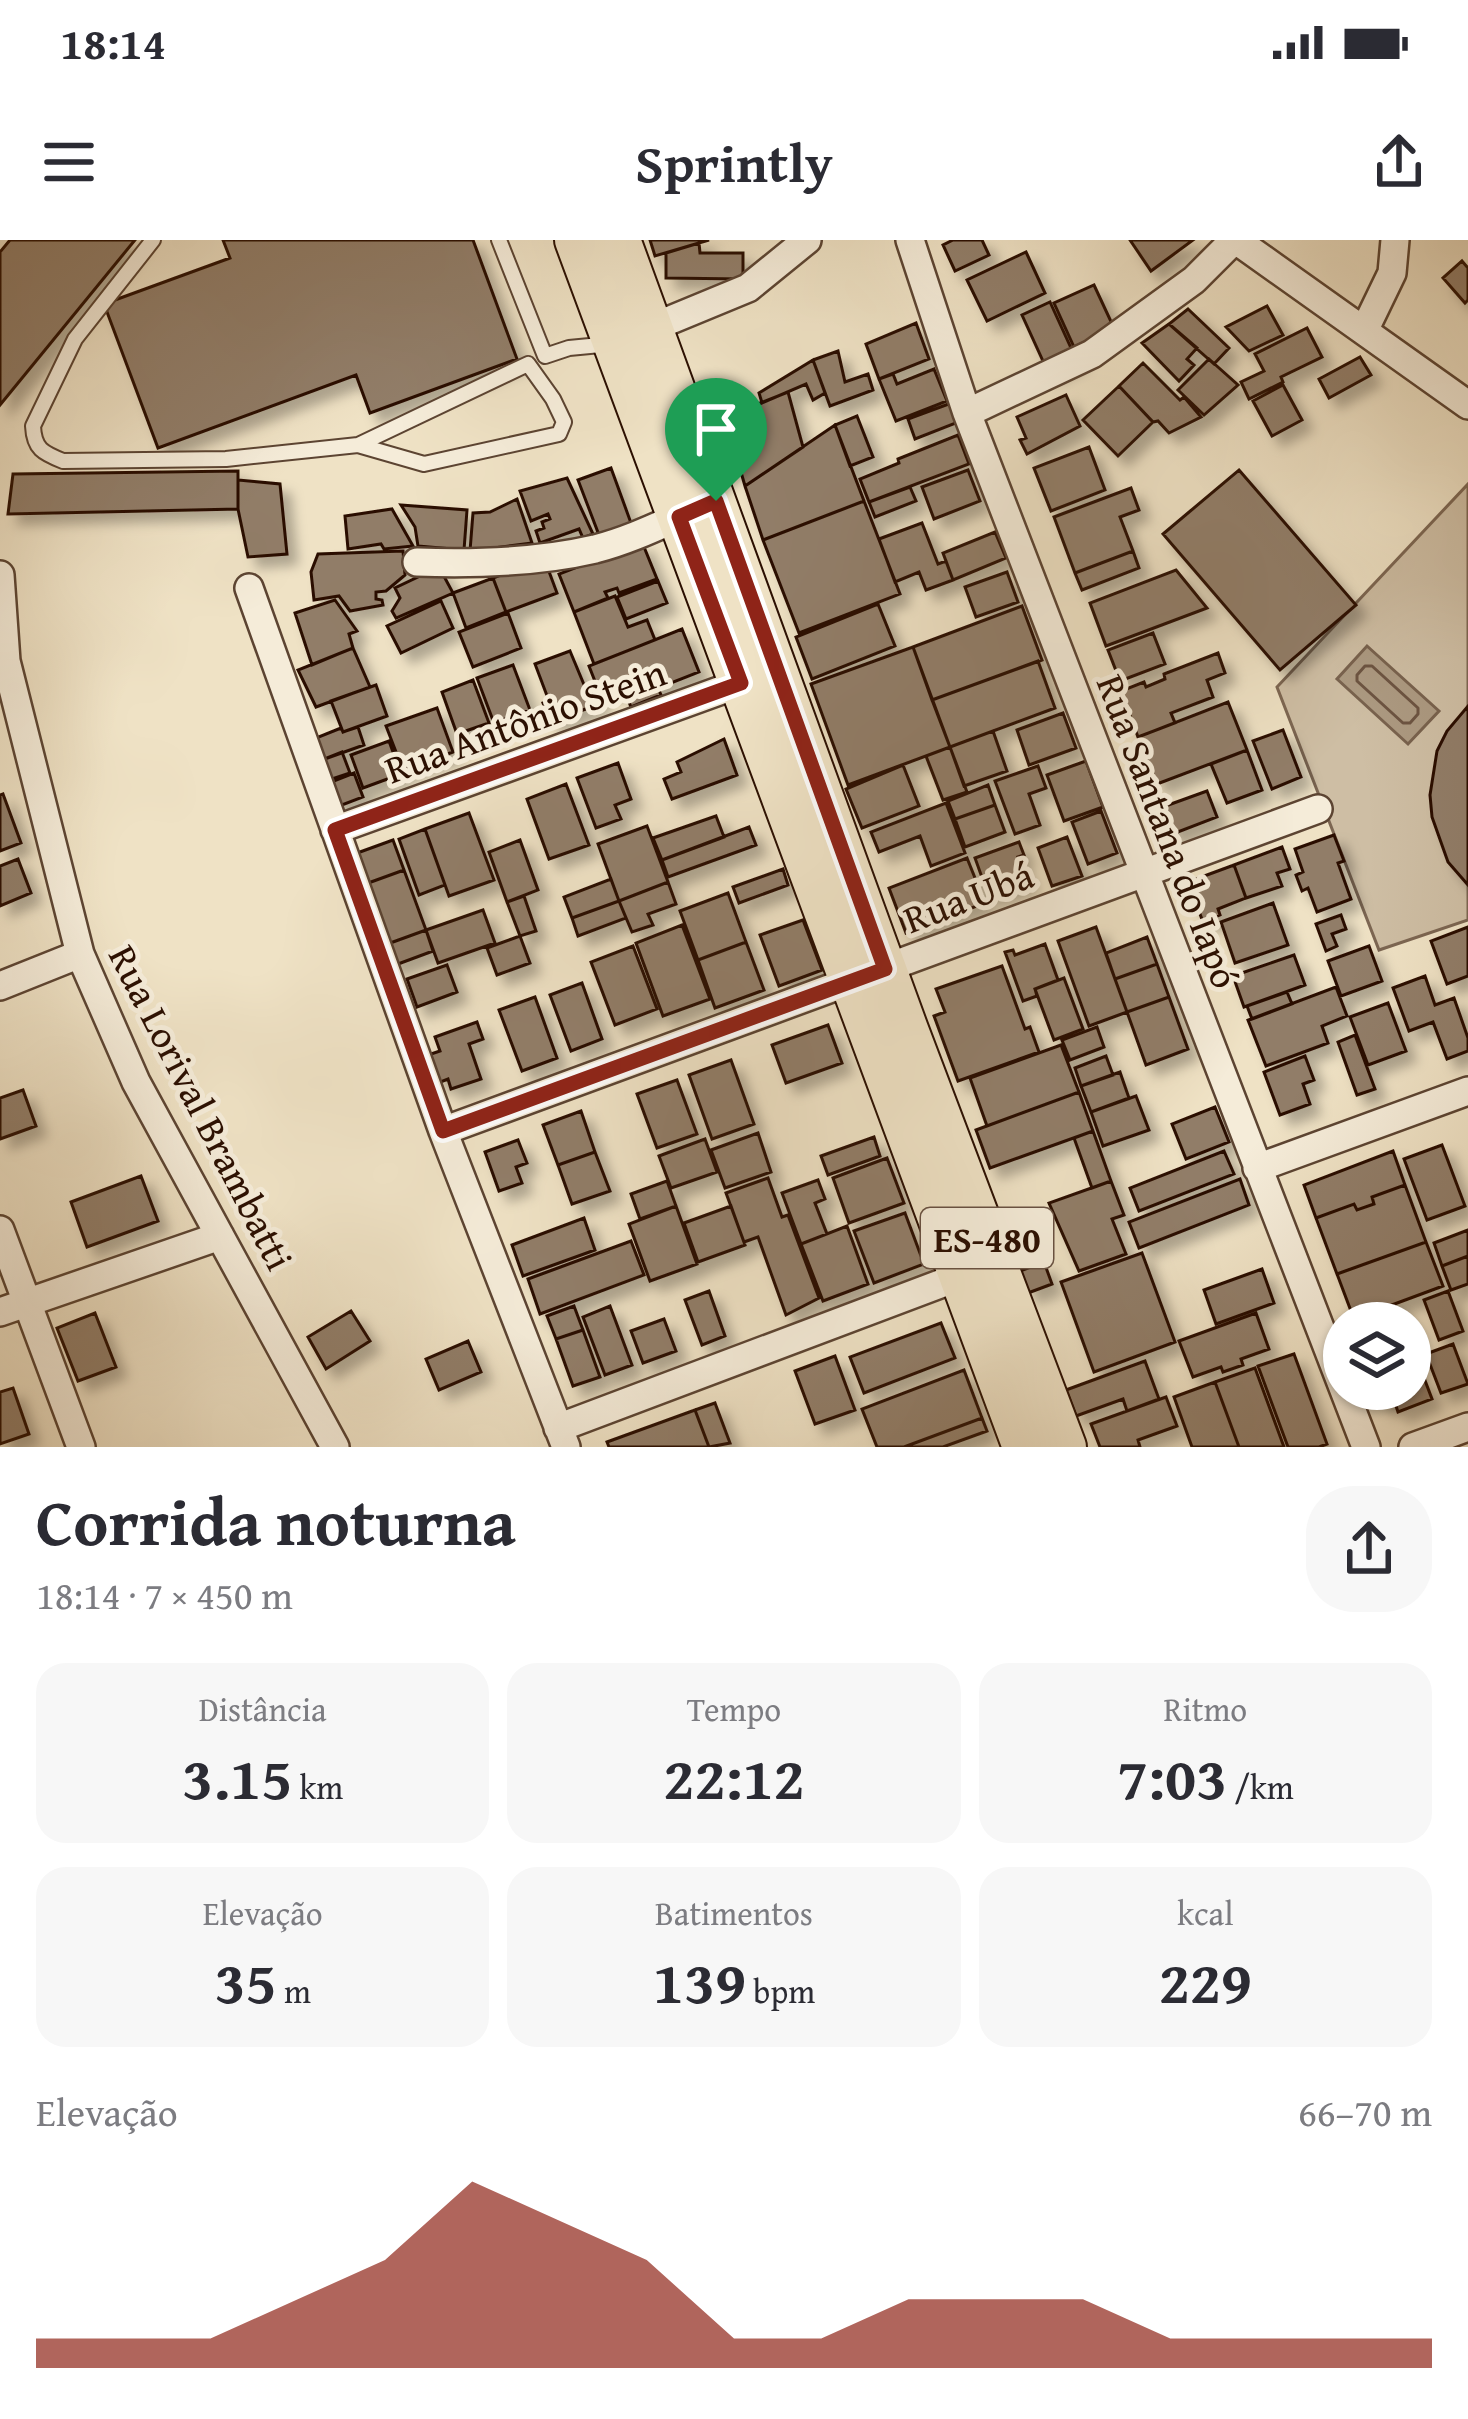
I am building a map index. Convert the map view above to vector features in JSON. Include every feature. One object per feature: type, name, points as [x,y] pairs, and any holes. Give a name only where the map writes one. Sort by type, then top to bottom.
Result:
[{"type":"main road","name":"ES-480","points":[[576,240],[633,336],[868,975],[961,1276],[1024,1447]]},
{"type":"main road","name":"ES-480","points":[[619,240],[633,336]]},
{"type":"main road","name":"ES-480","points":[[697,509],[741,683],[1065,1447]]},
{"type":"street","points":[[633,336],[748,288],[807,240]]},
{"type":"street","name":"Rua Santana do Iapó","points":[[910,240],[967,413],[1366,1447]]},
{"type":"street","points":[[967,413],[1092,354],[1194,280],[1235,240],[1468,405]]},
{"type":"street","points":[[1364,331],[1392,273],[1395,240]]},
{"type":"street","points":[[416,562],[470,563],[592,550],[654,530],[697,509]]},
{"type":"street","name":"Rua Lorival Brambatti","points":[[0,575],[3,662],[80,954],[136,1082],[335,1447]]},
{"type":"street","points":[[249,588],[443,1131],[562,1437],[961,1276]]},
{"type":"street","name":"Rua Antônio Stein","points":[[335,830],[741,683]]},
{"type":"street","name":"Rua Ubá","points":[[443,1131],[1318,809]]},
{"type":"street","points":[[0,986],[80,954]]},
{"type":"street","points":[[1257,1168],[1468,1091]]},
{"type":"street","points":[[0,1230],[14,1308],[81,1447]]},
{"type":"street","points":[[14,1308],[220,1236]]},
{"type":"street","points":[[1413,1447],[1468,1426]]},
{"type":"lane","points":[[153,240],[75,339],[33,426],[42,453],[63,461],[226,459],[358,445],[545,356],[633,336]]},
{"type":"lane","points":[[499,240],[545,356]]},
{"type":"lane","points":[[358,445],[424,464],[560,434],[563,422],[558,410],[528,364]]},
{"type":"shaded area","points":[[1468,484],[1468,920],[1379,950],[1277,687]]},
{"type":"water","points":[[1367,646],[1439,711],[1408,744],[1337,679]]},
{"type":"building","points":[[10,240],[135,240],[0,405],[0,252]]},
{"type":"building","points":[[223,240],[473,240],[517,359],[370,413],[356,375],[158,448],[104,304],[230,258]]},
{"type":"building","points":[[650,240],[709,240],[655,256]]},
{"type":"building","points":[[953,240],[982,240],[989,255],[955,271],[943,245]]},
{"type":"building","points":[[1130,240],[1193,240],[1151,271]]},
{"type":"building","points":[[699,243],[700,253],[743,253],[743,279],[666,278],[666,253]]},
{"type":"building","points":[[1026,252],[1045,293],[987,321],[967,280]]},
{"type":"building","points":[[1462,261],[1468,268],[1465,303],[1443,278]]},
{"type":"building","points":[[1094,285],[1114,328],[1074,347],[1054,303]]},
{"type":"building","points":[[1050,302],[1076,359],[1048,372],[1022,315]]},
{"type":"building","points":[[1267,306],[1283,335],[1249,351],[1226,327]]},
{"type":"building","points":[[1188,309],[1229,348],[1214,364],[1169,324]]},
{"type":"building","points":[[916,323],[929,359],[879,379],[866,344]]},
{"type":"building","points":[[1169,324],[1197,348],[1187,359],[1194,365],[1179,381],[1142,343]]},
{"type":"building","points":[[1307,328],[1322,357],[1249,399],[1241,382],[1264,371],[1255,354]]},
{"type":"building","points":[[838,351],[845,382],[868,374],[873,390],[830,406],[813,360]]},
{"type":"building","points":[[1360,357],[1371,375],[1329,398],[1319,379]]},
{"type":"building","points":[[1209,359],[1238,385],[1204,415],[1178,390]]},
{"type":"building","points":[[813,360],[825,393],[813,400],[806,384],[762,403],[759,393]]},
{"type":"building","points":[[1143,363],[1201,417],[1169,433],[1158,421],[1153,422],[1119,386]]},
{"type":"building","points":[[934,369],[947,401],[896,421],[879,379],[893,374],[897,384]]},
{"type":"building","points":[[1283,385],[1302,420],[1272,436],[1253,401]]},
{"type":"building","points":[[1119,386],[1153,422],[1118,456],[1083,420]]},
{"type":"building","points":[[788,392],[803,447],[745,486],[725,417]]},
{"type":"building","points":[[1066,395],[1080,426],[1027,454],[1017,417]]},
{"type":"building","points":[[954,402],[961,421],[915,439],[908,419]]},
{"type":"building","points":[[857,416],[873,457],[850,466],[835,425]]},
{"type":"building","points":[[835,425],[864,501],[763,540],[745,486]]},
{"type":"building","points":[[958,435],[969,464],[869,502],[860,479]]},
{"type":"building","points":[[1089,447],[1105,490],[1051,511],[1034,468]]},
{"type":"building","points":[[611,468],[631,523],[599,535],[578,480]]},
{"type":"building","points":[[968,470],[980,501],[934,519],[922,487]]},
{"type":"building","points":[[1239,470],[1356,605],[1280,670],[1163,534]]},
{"type":"building","points":[[238,471],[238,509],[8,514],[13,474]]},
{"type":"building","points":[[567,478],[593,534],[583,538],[579,529],[540,543],[536,531],[550,519],[548,514],[531,521],[520,491]]},
{"type":"building","points":[[238,480],[280,484],[287,554],[248,557],[238,509]]},
{"type":"building","points":[[910,487],[916,501],[875,517],[869,502]]},
{"type":"building","points":[[1131,488],[1139,510],[1120,517],[1133,551],[1075,573],[1054,517]]},
{"type":"building","points":[[517,499],[532,543],[470,551],[473,513],[490,512]]},
{"type":"building","points":[[864,501],[900,594],[799,633],[763,540]]},
{"type":"building","points":[[401,505],[467,510],[464,550],[418,546],[415,527]]},
{"type":"building","points":[[392,509],[413,546],[348,549],[345,516]]},
{"type":"building","points":[[922,523],[938,564],[946,561],[953,580],[926,590],[919,572],[895,582],[879,539]]},
{"type":"building","points":[[995,532],[1006,558],[953,580],[943,553]]},
{"type":"building","points":[[642,542],[657,579],[619,593],[617,588],[605,592],[608,598],[574,612],[559,574]]},
{"type":"building","points":[[403,551],[405,575],[386,591],[376,592],[383,605],[350,611],[339,596],[314,600],[311,572],[318,554]]},
{"type":"building","points":[[1133,551],[1139,568],[1082,590],[1075,573]]},
{"type":"building","points":[[544,558],[557,593],[506,612],[493,578]]},
{"type":"building","points":[[439,567],[453,593],[396,618],[392,611],[400,598],[395,588]]},
{"type":"building","points":[[1176,570],[1207,608],[1106,646],[1090,603]]},
{"type":"building","points":[[1007,572],[1018,602],[976,617],[965,587]]},
{"type":"building","points":[[493,578],[506,612],[466,628],[453,593]]},
{"type":"building","points":[[658,581],[667,603],[626,619],[617,597]]},
{"type":"building","points":[[615,596],[628,627],[647,620],[655,640],[594,664],[574,612]]},
{"type":"building","points":[[335,600],[357,631],[349,634],[353,648],[312,665],[295,613]]},
{"type":"building","points":[[441,601],[453,628],[401,653],[387,626]]},
{"type":"building","points":[[878,604],[895,646],[812,679],[796,637]]},
{"type":"building","points":[[1022,606],[1042,660],[932,700],[913,647]]},
{"type":"building","points":[[508,613],[521,648],[473,667],[459,632]]},
{"type":"building","points":[[682,629],[699,672],[658,688],[661,695],[631,707],[622,685],[600,694],[589,666]]},
{"type":"building","points":[[1153,633],[1165,664],[1120,681],[1108,650]]},
{"type":"building","points":[[913,647],[950,747],[848,785],[811,684]]},
{"type":"building","points":[[353,648],[370,687],[316,707],[298,670]]},
{"type":"building","points":[[570,651],[585,687],[592,685],[599,704],[551,722],[543,703],[549,701],[535,664]]},
{"type":"building","points":[[1218,653],[1225,673],[1207,680],[1213,697],[1171,713],[1175,723],[1138,737],[1121,691],[1144,682],[1146,687],[1165,679],[1164,674]]},
{"type":"building","points":[[1038,661],[1055,708],[950,747],[932,700]]},
{"type":"building","points":[[513,665],[530,710],[494,723],[477,678]]},
{"type":"building","points":[[473,680],[489,723],[457,734],[442,692]]},
{"type":"building","points":[[376,685],[387,716],[343,732],[331,701]]},
{"type":"building","points":[[1228,702],[1247,750],[1157,784],[1138,737]]},
{"type":"building","points":[[1468,706],[1468,885],[1448,862],[1432,817],[1430,795],[1437,751]]},
{"type":"building","points":[[437,708],[453,752],[403,770],[386,726]]},
{"type":"building","points":[[1063,713],[1076,748],[1029,765],[1017,730]]},
{"type":"building","points":[[358,727],[364,745],[319,761],[311,740]]},
{"type":"building","points":[[1283,730],[1301,777],[1272,789],[1253,741]]},
{"type":"building","points":[[993,731],[1007,771],[964,786],[950,747]]},
{"type":"building","points":[[724,739],[737,775],[672,799],[664,779],[681,772],[677,762]]},
{"type":"building","points":[[389,741],[401,774],[363,788],[351,755]]},
{"type":"building","points":[[950,747],[967,792],[943,800],[926,756]]},
{"type":"building","points":[[1247,750],[1262,790],[1227,803],[1211,764]]},
{"type":"building","points":[[342,752],[350,773],[326,781],[319,761]]},
{"type":"building","points":[[1086,761],[1103,807],[1064,821],[1047,775]]},
{"type":"building","points":[[618,763],[631,799],[615,805],[621,819],[596,828],[577,778]]},
{"type":"building","points":[[903,765],[919,806],[862,828],[846,789]]},
{"type":"building","points":[[1038,766],[1046,788],[1029,794],[1040,825],[1015,834],[995,781]]},
{"type":"building","points":[[354,773],[363,797],[334,808],[326,784]]},
{"type":"building","points":[[566,784],[589,845],[549,859],[527,799]]},
{"type":"building","points":[[988,785],[995,805],[955,819],[948,801]]},
{"type":"building","points":[[1207,791],[1217,817],[1170,835],[1160,808]]},
{"type":"building","points":[[0,795],[21,843],[0,851]]},
{"type":"building","points":[[946,803],[965,853],[931,866],[920,836],[879,852],[871,832]]},
{"type":"building","points":[[995,805],[1005,832],[965,847],[955,819]]},
{"type":"building","points":[[1101,811],[1117,853],[1088,864],[1072,822]]},
{"type":"building","points":[[469,813],[494,880],[449,896],[425,829]]},
{"type":"building","points":[[716,816],[724,837],[662,860],[653,838]]},
{"type":"building","points":[[647,826],[668,882],[619,901],[598,844]]},
{"type":"building","points":[[749,827],[756,845],[668,877],[662,860]]},
{"type":"building","points":[[425,829],[445,885],[419,895],[399,839]]},
{"type":"building","points":[[1334,835],[1351,899],[1317,912],[1308,888],[1302,891],[1296,875],[1303,872],[1295,849]]},
{"type":"building","points":[[1067,837],[1082,876],[1052,886],[1038,848]]},
{"type":"building","points":[[393,840],[404,870],[360,886],[349,856]]},
{"type":"building","points":[[520,840],[538,890],[507,902],[489,852]]},
{"type":"building","points":[[1019,842],[1024,855],[1018,857],[1028,882],[989,897],[975,858]]},
{"type":"building","points":[[1282,847],[1290,869],[1277,873],[1282,886],[1246,898],[1234,865]]},
{"type":"building","points":[[967,858],[985,903],[906,933],[889,888]]},
{"type":"building","points":[[18,859],[31,893],[0,906],[0,866]]},
{"type":"building","points":[[1234,865],[1246,898],[1218,909],[1220,915],[1203,922],[1188,882]]},
{"type":"building","points":[[783,869],[788,885],[739,903],[733,887]]},
{"type":"building","points":[[404,870],[426,930],[382,946],[360,886]]},
{"type":"building","points":[[611,879],[619,901],[572,918],[564,897]]},
{"type":"building","points":[[668,882],[676,904],[648,914],[653,925],[632,932],[619,901]]},
{"type":"building","points":[[728,893],[746,942],[698,960],[680,911]]},
{"type":"building","points":[[524,896],[536,931],[520,936],[507,902]]},
{"type":"building","points":[[619,901],[626,918],[578,936],[572,918]]},
{"type":"building","points":[[1273,903],[1288,945],[1235,963],[1221,922]]},
{"type":"building","points":[[483,910],[495,943],[438,963],[426,930]]},
{"type":"building","points":[[1341,915],[1346,929],[1332,934],[1337,946],[1326,951],[1316,924]]},
{"type":"building","points":[[803,920],[822,970],[779,986],[760,935]]},
{"type":"building","points":[[682,925],[710,999],[663,1016],[636,943]]},
{"type":"building","points":[[1096,927],[1127,1012],[1089,1026],[1058,941]]},
{"type":"building","points":[[1468,927],[1468,976],[1447,984],[1431,941]]},
{"type":"building","points":[[426,930],[433,951],[390,967],[382,946]]},
{"type":"building","points":[[520,936],[530,963],[497,975],[487,948]]},
{"type":"building","points":[[1147,937],[1157,964],[1115,979],[1106,953]]},
{"type":"building","points":[[746,942],[764,990],[715,1008],[698,960]]},
{"type":"building","points":[[1045,944],[1058,980],[1035,989],[1037,996],[1023,1001],[1005,952],[1013,950],[1015,955]]},
{"type":"building","points":[[633,946],[657,1009],[615,1025],[591,962]]},
{"type":"building","points":[[1369,946],[1382,981],[1341,996],[1328,961]]},
{"type":"building","points":[[1294,955],[1305,985],[1244,1007],[1233,976]]},
{"type":"building","points":[[1157,964],[1169,997],[1127,1012],[1115,979]]},
{"type":"building","points":[[447,965],[457,992],[417,1007],[407,979]]},
{"type":"building","points":[[1002,966],[1025,1029],[1030,1027],[1039,1052],[958,1081],[934,1016],[945,1012],[936,989]]},
{"type":"building","points":[[1425,976],[1435,1005],[1454,998],[1468,1051],[1447,1059],[1433,1022],[1409,1031],[1393,988]]},
{"type":"building","points":[[1064,978],[1083,1029],[1054,1040],[1035,989]]},
{"type":"building","points":[[582,983],[602,1039],[571,1051],[550,995]]},
{"type":"building","points":[[1336,987],[1347,1016],[1322,1026],[1328,1043],[1266,1066],[1248,1020]]},
{"type":"building","points":[[1287,992],[1292,1004],[1252,1019],[1247,1006]]},
{"type":"building","points":[[535,997],[557,1058],[522,1071],[499,1010]]},
{"type":"building","points":[[1169,997],[1188,1049],[1146,1065],[1127,1012]]},
{"type":"building","points":[[1388,1003],[1406,1051],[1368,1065],[1350,1017]]},
{"type":"building","points":[[477,1022],[483,1039],[469,1044],[481,1079],[451,1089],[448,1079],[438,1083],[428,1055],[440,1051],[435,1037]]},
{"type":"building","points":[[828,1025],[842,1063],[786,1083],[772,1045]]},
{"type":"building","points":[[1097,1027],[1104,1047],[1070,1060],[1062,1040]]},
{"type":"building","points":[[1355,1035],[1375,1089],[1357,1095],[1338,1042]]},
{"type":"building","points":[[1061,1045],[1079,1092],[987,1126],[970,1078]]},
{"type":"building","points":[[1106,1056],[1113,1075],[1081,1086],[1075,1068]]},
{"type":"building","points":[[1305,1056],[1314,1080],[1303,1084],[1310,1104],[1280,1115],[1264,1072]]},
{"type":"building","points":[[731,1060],[754,1124],[712,1139],[689,1075]]},
{"type":"building","points":[[1120,1072],[1129,1098],[1091,1112],[1081,1086]]},
{"type":"building","points":[[677,1080],[697,1134],[657,1148],[637,1094]]},
{"type":"building","points":[[23,1090],[36,1126],[0,1139],[0,1098]]},
{"type":"building","points":[[1079,1092],[1093,1131],[990,1168],[976,1130]]},
{"type":"building","points":[[1136,1096],[1149,1130],[1103,1146],[1091,1112]]},
{"type":"building","points":[[1215,1107],[1229,1142],[1186,1159],[1172,1124]]},
{"type":"building","points":[[581,1111],[595,1152],[558,1165],[543,1125]]},
{"type":"building","points":[[1093,1131],[1111,1181],[1092,1188],[1074,1138]]},
{"type":"building","points":[[758,1133],[771,1172],[725,1188],[711,1150]]},
{"type":"building","points":[[874,1137],[880,1156],[828,1175],[821,1156]]},
{"type":"building","points":[[705,1139],[717,1172],[671,1188],[659,1156]]},
{"type":"building","points":[[518,1140],[527,1163],[516,1167],[522,1183],[499,1191],[485,1152]]},
{"type":"building","points":[[1442,1145],[1465,1206],[1427,1220],[1404,1159]]},
{"type":"building","points":[[1224,1151],[1234,1174],[1139,1211],[1130,1188]]},
{"type":"building","points":[[1393,1151],[1405,1185],[1372,1197],[1374,1204],[1357,1210],[1354,1204],[1316,1218],[1304,1185]]},
{"type":"building","points":[[595,1152],[610,1191],[572,1204],[558,1165]]},
{"type":"building","points":[[887,1158],[904,1203],[849,1223],[833,1178]]},
{"type":"building","points":[[141,1176],[158,1221],[87,1247],[71,1202]]},
{"type":"building","points":[[768,1178],[782,1217],[788,1215],[819,1298],[786,1315],[758,1237],[744,1242],[726,1193]]},
{"type":"building","points":[[1240,1179],[1249,1205],[1139,1248],[1129,1222]]},
{"type":"building","points":[[818,1180],[825,1199],[815,1203],[827,1234],[801,1244],[782,1193]]},
{"type":"building","points":[[667,1181],[676,1206],[640,1219],[631,1194]]},
{"type":"building","points":[[1111,1181],[1124,1215],[1112,1219],[1126,1254],[1079,1271],[1049,1203]]},
{"type":"building","points":[[1405,1185],[1426,1242],[1337,1274],[1316,1218],[1354,1204],[1357,1210],[1374,1204],[1372,1197]]},
{"type":"building","points":[[676,1206],[697,1264],[650,1281],[629,1224]]},
{"type":"building","points":[[731,1206],[745,1245],[698,1262],[684,1223]]},
{"type":"building","points":[[905,1213],[924,1264],[874,1283],[854,1231]]},
{"type":"building","points":[[584,1218],[595,1250],[523,1276],[512,1245]]},
{"type":"building","points":[[847,1226],[868,1284],[823,1301],[801,1244]]},
{"type":"building","points":[[1468,1230],[1468,1256],[1442,1266],[1434,1243]]},
{"type":"building","points":[[631,1241],[644,1275],[540,1314],[528,1279]]},
{"type":"building","points":[[1426,1242],[1443,1286],[1400,1302],[1348,1302],[1337,1274]]},
{"type":"building","points":[[1142,1253],[1175,1342],[1094,1372],[1061,1282]]},
{"type":"building","points":[[1468,1256],[1468,1284],[1451,1290],[1442,1266]]},
{"type":"building","points":[[1044,1262],[1052,1284],[1028,1293],[1020,1271]]},
{"type":"building","points":[[1262,1269],[1274,1303],[1216,1324],[1204,1290]]},
{"type":"building","points":[[709,1291],[725,1336],[702,1345],[685,1300]]},
{"type":"building","points":[[1448,1291],[1463,1331],[1439,1340],[1431,1302],[1424,1300]]},
{"type":"building","points":[[574,1306],[583,1330],[556,1339],[547,1316]]},
{"type":"building","points":[[610,1306],[632,1365],[605,1375],[583,1317]]},
{"type":"building","points":[[351,1311],[370,1341],[326,1369],[308,1337]]},
{"type":"building","points":[[95,1313],[116,1367],[78,1381],[57,1328]]},
{"type":"building","points":[[1256,1313],[1269,1349],[1241,1359],[1243,1365],[1193,1377],[1179,1341]]},
{"type":"building","points":[[664,1319],[676,1351],[643,1363],[631,1331]]},
{"type":"building","points":[[941,1323],[955,1358],[864,1393],[850,1357]]},
{"type":"building","points":[[583,1330],[600,1377],[573,1386],[556,1339]]},
{"type":"building","points":[[468,1341],[481,1372],[439,1390],[426,1359]]},
{"type":"building","points":[[1453,1344],[1468,1384],[1441,1393],[1431,1352]]},
{"type":"building","points":[[1294,1354],[1327,1444],[1319,1447],[1288,1447],[1258,1366]]},
{"type":"building","points":[[835,1356],[855,1410],[815,1424],[795,1371]]},
{"type":"building","points":[[1145,1361],[1159,1399],[1127,1411],[1123,1399],[1076,1416],[1066,1390]]},
{"type":"building","points":[[1255,1368],[1284,1447],[1239,1447],[1215,1382]]},
{"type":"building","points":[[964,1370],[982,1418],[904,1447],[877,1447],[862,1409]]},
{"type":"building","points":[[1215,1382],[1239,1447],[1192,1447],[1174,1397]]},
{"type":"building","points":[[13,1388],[29,1434],[0,1444],[0,1392]]},
{"type":"building","points":[[1166,1397],[1177,1426],[1138,1440],[1140,1447],[1100,1447],[1091,1424]]},
{"type":"building","points":[[715,1403],[730,1443],[709,1447],[695,1410]]},
{"type":"building","points":[[695,1410],[709,1447],[609,1447],[607,1442]]},
{"type":"building","points":[[982,1418],[987,1431],[943,1447],[904,1447]]},
{"type":"route","points":[[716,501],[885,969],[443,1131],[335,830],[741,683],[679,517],[716,501]]}]
